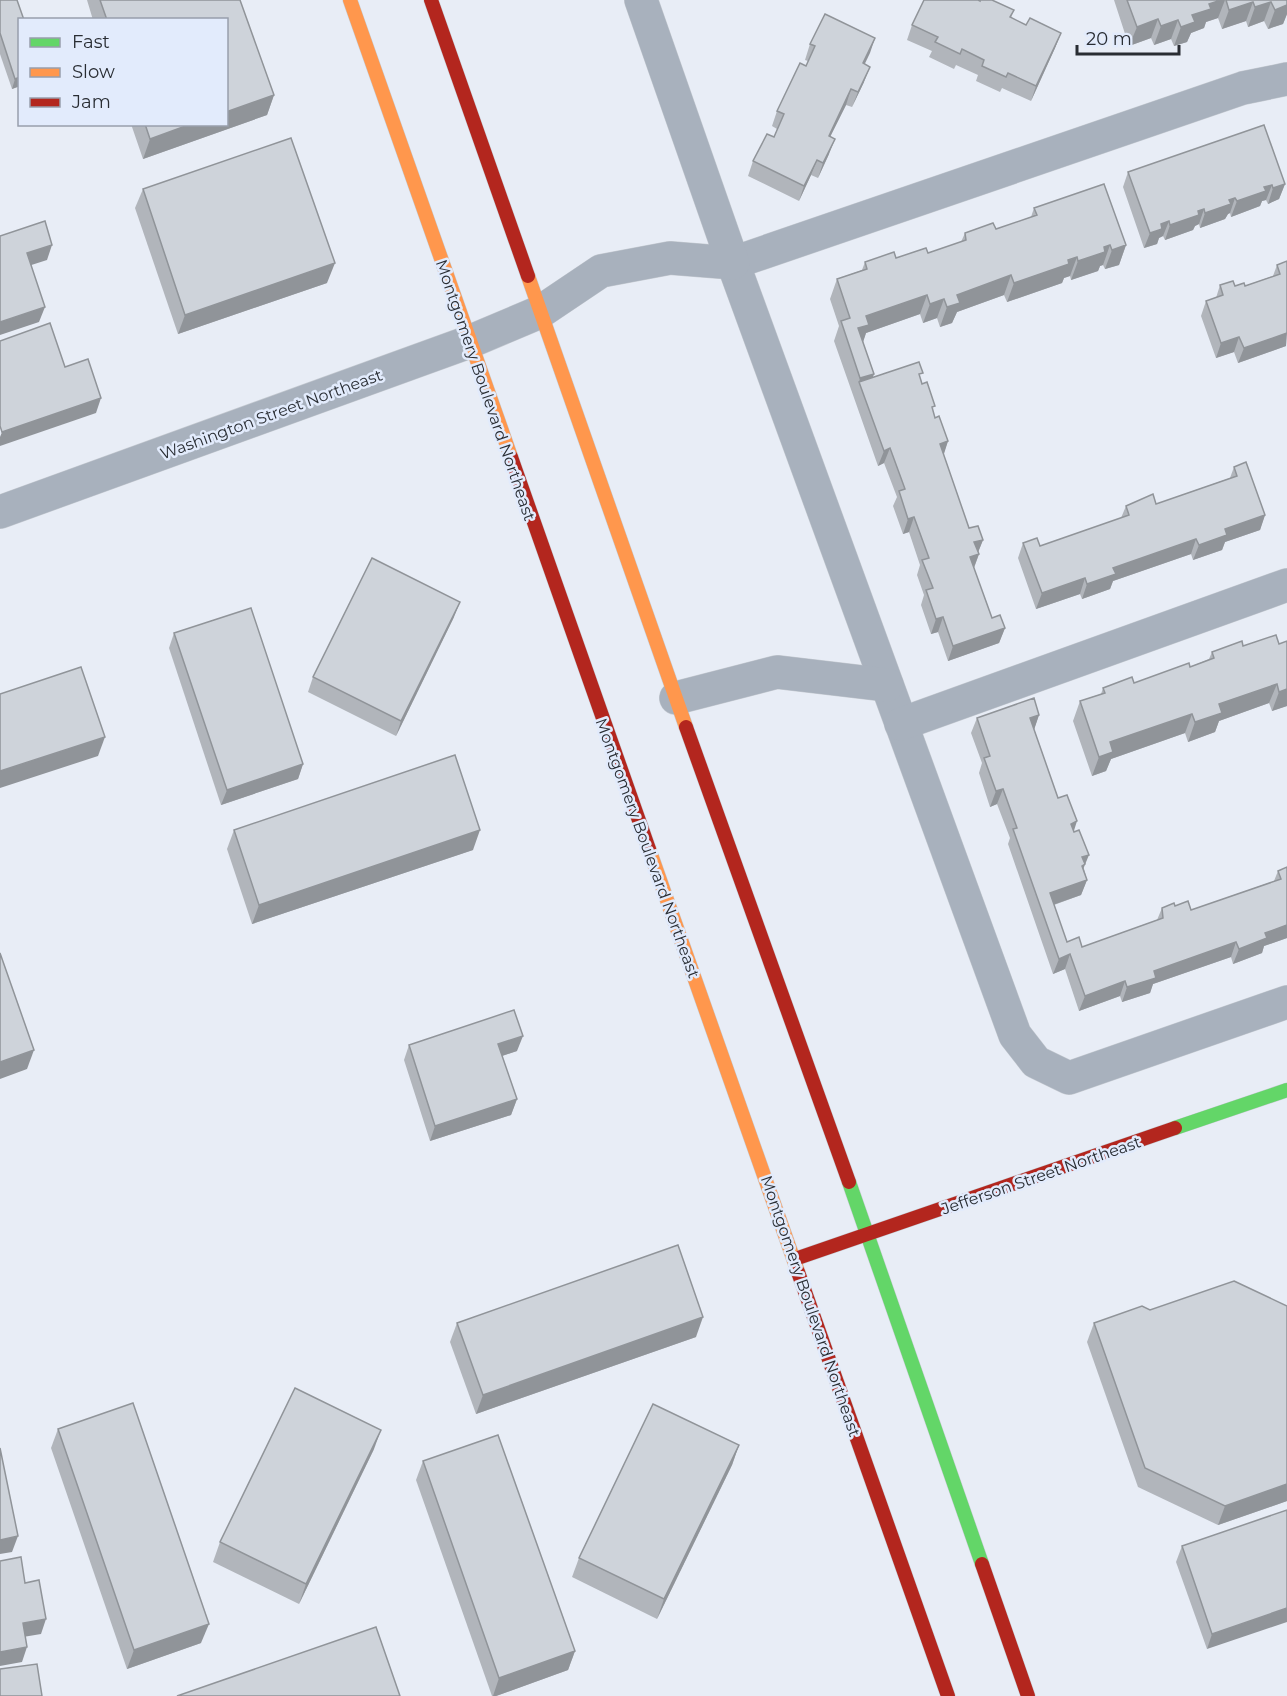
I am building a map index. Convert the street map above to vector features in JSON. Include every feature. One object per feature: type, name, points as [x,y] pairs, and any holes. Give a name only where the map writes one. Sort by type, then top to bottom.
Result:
[{"type":"main road","name":"Montgomery Boulevard Northeast","points":[[350,0],[948,1696]]},
{"type":"main road","points":[[431,0],[676,698],[868,1235],[1028,1696]]},
{"type":"main road","name":"Jefferson Street Northeast","points":[[795,1259],[1287,1090]]},
{"type":"street","points":[[641,0],[733,263],[1015,1035],[1036,1062],[1069,1078],[1287,1002]]},
{"type":"street","points":[[733,263],[1243,88],[1287,79]]},
{"type":"street","name":"Washington Street Northeast","points":[[0,512],[469,342],[540,312],[601,272],[670,258],[733,263]]},
{"type":"street","points":[[902,724],[1287,585]]},
{"type":"street","points":[[676,698],[777,672],[887,685]]},
{"type":"building","points":[[0,0],[17,0],[23,18],[18,18],[18,78],[15,79],[0,33]]},
{"type":"building","points":[[100,0],[240,0],[274,95],[228,111],[228,18],[106,18]]},
{"type":"building","points":[[924,0],[992,0],[1014,10],[1010,17],[1026,25],[1030,18],[1061,33],[1036,86],[1008,73],[1006,77],[982,66],[984,60],[962,49],[960,54],[935,42],[938,37],[912,25]]},
{"type":"building","points":[[1127,0],[1221,0],[1209,4],[1211,9],[1192,15],[1195,22],[1181,27],[1178,20],[1161,26],[1158,19],[1137,27]]},
{"type":"building","points":[[1226,0],[1287,0],[1287,5],[1275,10],[1271,2],[1255,7],[1253,2],[1229,10]]},
{"type":"building","points":[[825,14],[875,38],[863,63],[870,67],[858,92],[851,89],[829,136],[835,139],[823,163],[817,160],[804,186],[753,161],[767,134],[774,137],[784,114],[777,111],[800,63],[806,66],[815,46],[810,44]]},
{"type":"building","points":[[1264,125],[1285,184],[1273,188],[1272,185],[1264,187],[1266,191],[1237,201],[1235,198],[1229,200],[1231,204],[1205,213],[1204,209],[1198,211],[1199,215],[1170,225],[1169,221],[1161,224],[1162,229],[1150,233],[1128,172]]},
{"type":"building","points":[[146,126],[186,126],[150,139]]},
{"type":"building","points":[[291,138],[335,263],[185,315],[143,189]]},
{"type":"building","points":[[1104,184],[1126,245],[1112,250],[1110,245],[1104,247],[1105,252],[1078,261],[1077,257],[1068,260],[1069,264],[1014,283],[1011,275],[957,295],[960,303],[947,307],[944,299],[930,304],[927,295],[866,316],[869,325],[858,328],[874,374],[860,378],[841,321],[850,318],[837,279],[867,269],[865,262],[894,252],[896,258],[926,248],[928,253],[966,240],[965,233],[993,223],[996,229],[1037,215],[1034,208]]},
{"type":"building","points":[[45,221],[52,245],[27,253],[45,307],[0,322],[0,236]]},
{"type":"building","points":[[1287,261],[1287,333],[1244,348],[1239,337],[1221,343],[1206,301],[1223,295],[1220,285],[1233,281],[1235,286],[1244,283],[1245,286],[1280,274],[1277,265]]},
{"type":"building","points":[[50,323],[65,367],[88,359],[101,398],[2,432],[0,426],[0,341]]},
{"type":"building","points":[[919,362],[923,373],[919,374],[922,384],[927,382],[935,406],[932,407],[935,418],[939,416],[948,441],[940,444],[969,528],[978,526],[983,540],[974,542],[979,554],[970,557],[992,618],[1000,615],[1005,628],[953,646],[943,617],[936,619],[926,590],[933,588],[922,560],[929,558],[914,517],[908,519],[899,491],[905,489],[890,448],[884,451],[859,382]]},
{"type":"building","points":[[1246,462],[1265,515],[1225,529],[1227,535],[1199,545],[1196,539],[1113,568],[1116,574],[1087,584],[1085,578],[1042,593],[1023,543],[1037,538],[1040,546],[1129,515],[1126,506],[1153,494],[1156,504],[1237,476],[1234,467]]},
{"type":"building","points":[[372,558],[460,602],[401,721],[313,677]]},
{"type":"building","points":[[251,608],[303,764],[227,790],[174,633]]},
{"type":"building","points":[[1276,635],[1279,644],[1287,641],[1287,689],[1279,692],[1277,684],[1219,704],[1222,713],[1195,722],[1192,714],[1110,742],[1113,752],[1099,757],[1080,701],[1105,693],[1103,688],[1132,677],[1134,683],[1189,663],[1190,667],[1214,658],[1212,652],[1242,641],[1243,646]]},
{"type":"building","points":[[81,667],[105,737],[0,771],[0,694]]},
{"type":"building","points":[[1034,698],[1039,715],[1030,718],[1058,798],[1067,795],[1077,821],[1071,824],[1074,832],[1079,830],[1089,855],[1082,857],[1085,864],[1082,866],[1087,880],[1050,893],[1067,942],[1079,937],[1082,947],[1163,918],[1162,908],[1174,903],[1175,906],[1188,901],[1191,910],[1281,879],[1278,871],[1287,867],[1287,925],[1265,933],[1267,938],[1239,949],[1236,942],[1154,971],[1156,978],[1127,987],[1125,981],[1085,996],[1070,954],[1059,959],[1013,829],[1017,828],[1003,789],[996,791],[984,758],[990,756],[977,718]]},
{"type":"building","points":[[455,755],[480,830],[259,905],[234,830]]},
{"type":"building","points":[[0,953],[34,1050],[0,1062]]},
{"type":"building","points":[[514,1010],[523,1036],[498,1044],[517,1099],[435,1126],[409,1045]]},
{"type":"building","points":[[678,1245],[703,1317],[483,1395],[457,1323]]},
{"type":"building","points":[[1234,1281],[1287,1306],[1287,1484],[1225,1506],[1145,1468],[1094,1323],[1142,1306],[1150,1310]]},
{"type":"building","points":[[295,1388],[381,1430],[306,1584],[220,1542]]},
{"type":"building","points":[[133,1403],[209,1624],[134,1650],[58,1429]]},
{"type":"building","points":[[653,1404],[739,1445],[664,1599],[579,1558]]},
{"type":"building","points":[[498,1435],[575,1651],[499,1678],[423,1461]]},
{"type":"building","points":[[0,1448],[18,1536],[0,1540]]},
{"type":"building","points":[[1287,1510],[1287,1608],[1212,1634],[1182,1546]]},
{"type":"building","points":[[21,1557],[25,1583],[39,1580],[46,1619],[23,1623],[27,1647],[0,1652],[0,1561]]},
{"type":"building","points":[[376,1627],[400,1696],[177,1696]]},
{"type":"building","points":[[37,1664],[42,1696],[0,1696],[0,1669]]},
{"type":"traffic: fast","points":[[1175,1128],[1287,1090]]},
{"type":"traffic: fast","points":[[849,1182],[982,1564]]},
{"type":"traffic: slow","points":[[350,0],[511,457]]},
{"type":"traffic: slow","points":[[528,276],[686,727]]},
{"type":"traffic: slow","points":[[649,849],[798,1272]]},
{"type":"traffic: jam","points":[[431,0],[528,276]]},
{"type":"traffic: jam","points":[[511,457],[649,849]]},
{"type":"traffic: jam","points":[[686,727],[849,1182]]},
{"type":"traffic: jam","points":[[795,1259],[1175,1128]]},
{"type":"traffic: jam","points":[[798,1272],[948,1696]]},
{"type":"traffic: jam","points":[[982,1564],[1028,1696]]}]
